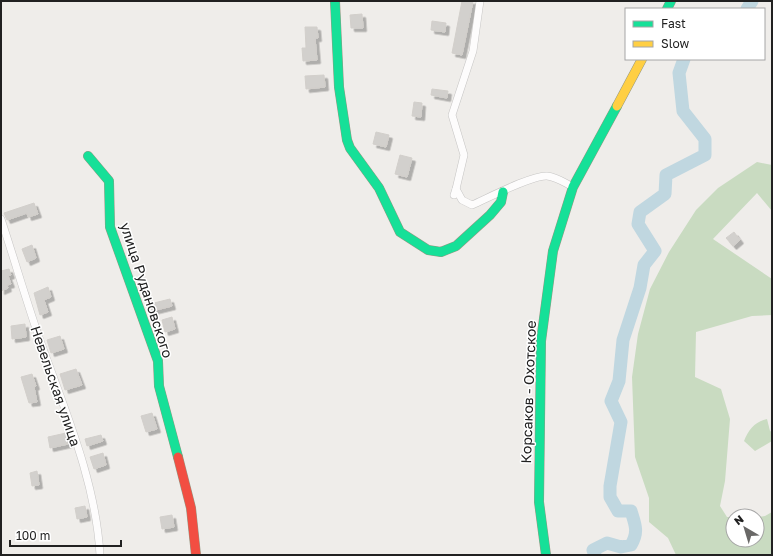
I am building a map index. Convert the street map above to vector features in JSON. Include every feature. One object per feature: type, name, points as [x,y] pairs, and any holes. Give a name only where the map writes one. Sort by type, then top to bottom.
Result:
[{"type":"street","points":[[335,1],[340,99],[347,141],[350,148],[379,188],[400,232],[428,250],[441,252],[456,246],[490,215],[501,202],[503,192]]},
{"type":"street","points":[[480,1],[473,51],[452,115],[464,155],[455,192],[462,200],[472,205],[535,178],[546,176],[557,178],[574,186]]},
{"type":"street","name":"Корсаков - Охотское","points":[[546,555],[539,502],[541,341],[554,250],[574,186],[641,60]]},
{"type":"street","name":"улица Рудановского","points":[[88,156],[109,181],[110,227],[158,361],[159,386],[191,508],[196,555]]},
{"type":"street","name":"Невельская улица","points":[[1,219],[41,343],[76,442],[94,505],[99,533],[100,555]]},
{"type":"green space","points":[[757,162],[772,165],[772,211],[757,193],[713,239],[772,279],[772,315],[752,316],[696,332],[695,377],[721,389],[730,419],[725,481],[720,506],[725,514],[725,548],[765,548],[765,516],[772,512],[772,555],[676,555],[668,538],[649,522],[649,498],[635,457],[632,377],[638,334],[650,289],[669,252],[696,210],[718,188]]},
{"type":"green space","points":[[767,419],[770,431],[772,432],[772,441],[755,451],[744,441],[753,427],[759,422]]},
{"type":"building","points":[[462,1],[473,1],[462,55],[452,53]]},
{"type":"building","points":[[362,14],[363,28],[351,28],[350,15]]},
{"type":"building","points":[[432,21],[446,23],[445,32],[431,30]]},
{"type":"building","points":[[305,27],[317,27],[318,38],[315,38],[317,60],[303,61],[302,48],[306,48]]},
{"type":"building","points":[[324,75],[325,87],[306,89],[305,76]]},
{"type":"building","points":[[432,89],[448,91],[447,98],[431,95]]},
{"type":"building","points":[[414,102],[422,103],[421,117],[412,116]]},
{"type":"building","points":[[376,132],[389,135],[386,147],[373,144]]},
{"type":"building","points":[[400,155],[412,158],[407,177],[395,174]]},
{"type":"building","points":[[34,203],[38,214],[28,217],[27,213],[7,220],[4,213]]},
{"type":"building","points":[[734,232],[740,240],[733,246],[726,238]]},
{"type":"building","points":[[32,245],[36,258],[27,262],[22,249]]},
{"type":"building","points":[[9,269],[11,275],[8,276],[11,284],[7,285],[8,288],[1,291],[1,271]]},
{"type":"building","points":[[48,287],[51,297],[44,300],[48,312],[40,315],[34,293]]},
{"type":"building","points":[[170,299],[172,306],[152,311],[150,304]]},
{"type":"building","points":[[172,317],[175,329],[165,332],[162,320]]},
{"type":"building","points":[[25,324],[26,337],[12,339],[11,326]]},
{"type":"building","points":[[60,336],[64,349],[51,353],[47,340]]},
{"type":"building","points":[[76,369],[82,385],[65,390],[60,374]]},
{"type":"building","points":[[32,374],[36,386],[34,387],[37,402],[29,403],[21,377]]},
{"type":"building","points":[[152,413],[157,429],[146,432],[141,416]]},
{"type":"building","points":[[66,433],[68,444],[50,448],[48,437]]},
{"type":"building","points":[[101,435],[103,441],[87,446],[85,439]]},
{"type":"building","points":[[103,453],[106,465],[94,469],[90,457]]},
{"type":"building","points":[[37,471],[39,485],[32,486],[30,473]]},
{"type":"building","points":[[85,506],[87,517],[77,519],[75,508]]},
{"type":"building","points":[[172,515],[174,527],[162,529],[160,517]]},
{"type":"waterway","points":[[748,8],[752,1]]},
{"type":"waterway","points":[[595,555],[593,550],[607,543],[621,547],[631,545],[636,532],[631,511],[618,511],[610,497],[610,486],[621,422],[611,401],[619,381],[623,340],[640,288],[644,265],[655,251],[638,224],[640,212],[665,194],[666,175],[705,155],[705,139],[683,111],[679,73],[684,60]]},
{"type":"traffic: fast","points":[[335,1],[339,87],[347,140],[350,148],[379,188],[400,232],[428,250],[441,252],[456,246],[490,215],[501,202],[503,192]]},
{"type":"traffic: fast","points":[[668,8],[671,1]]},
{"type":"traffic: fast","points":[[546,555],[539,502],[541,341],[553,251],[573,187],[617,106]]},
{"type":"traffic: fast","points":[[88,156],[109,181],[110,227],[158,361],[159,386],[178,457]]},
{"type":"traffic: slow","points":[[617,106],[641,60]]},
{"type":"traffic: jam","points":[[178,457],[191,508],[196,555]]}]
